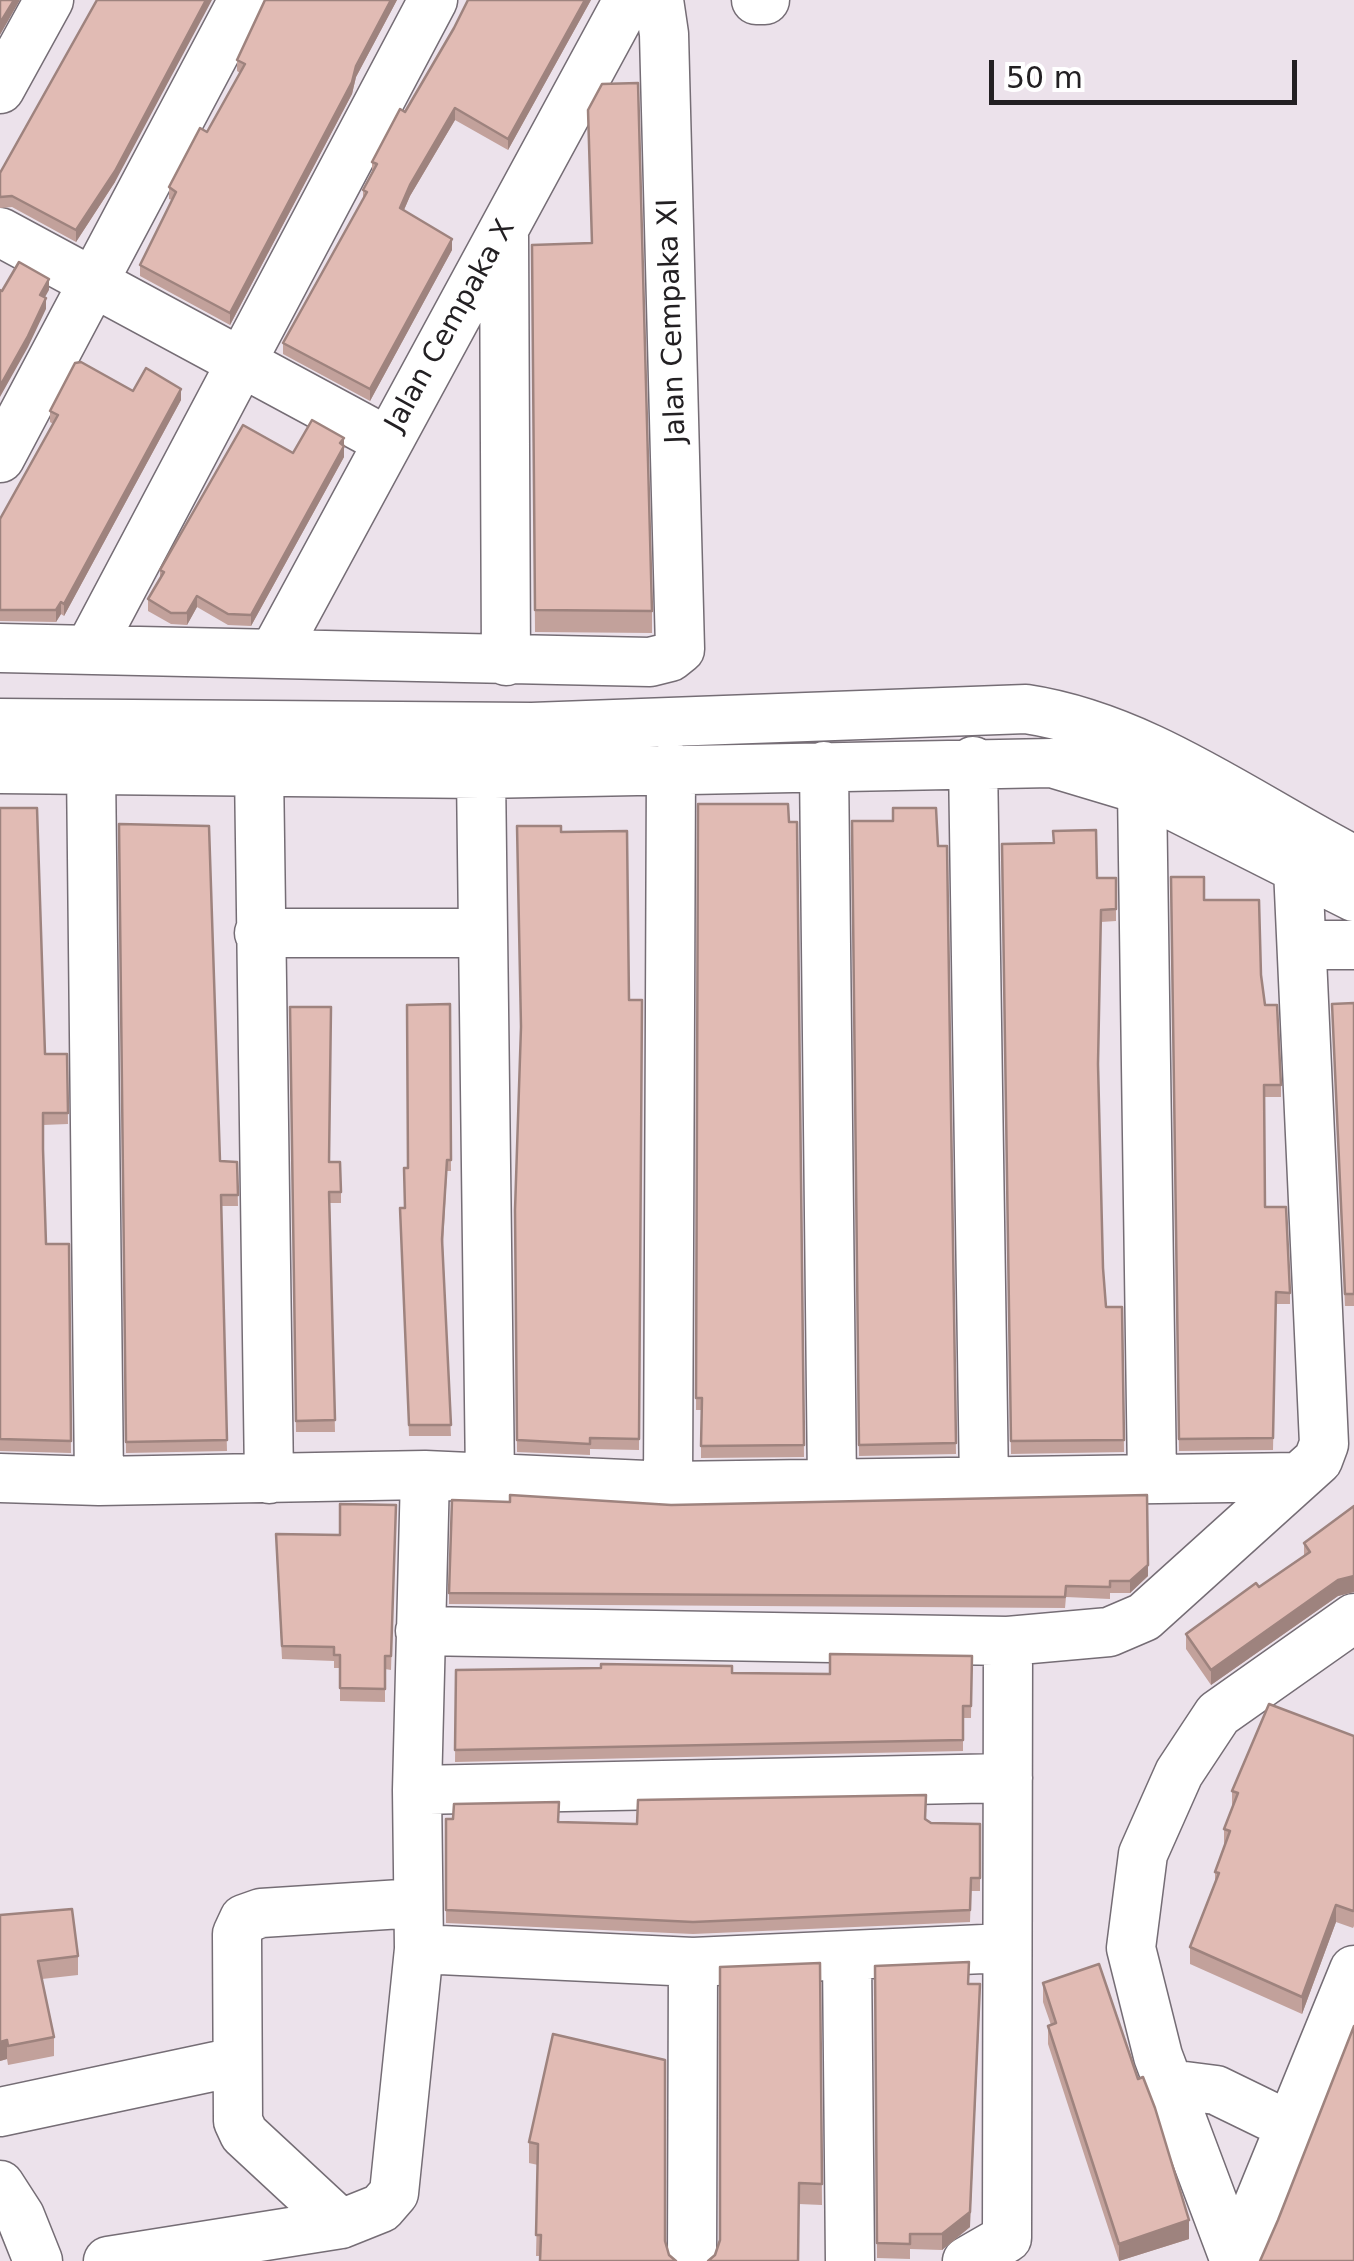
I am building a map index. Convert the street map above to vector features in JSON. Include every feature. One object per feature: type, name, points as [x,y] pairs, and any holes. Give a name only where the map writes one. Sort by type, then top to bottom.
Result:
[{"type":"street","points":[[0,89],[48,0]]},
{"type":"street","points":[[0,458],[244,0]]},
{"type":"street","points":[[89,650],[433,0]]},
{"type":"street","name":"Jalan Cempaka X","points":[[274,653],[628,0]]},
{"type":"street","name":"Jalan Cempaka XI","points":[[506,660],[650,662],[670,657],[683,642],[664,34],[658,0]]},
{"type":"street","points":[[756,0],[765,0]]},
{"type":"street","points":[[0,232],[245,360],[387,440]]},
{"type":"street","points":[[0,648],[506,660],[504,232]]},
{"type":"street","points":[[0,769],[259,768],[373,749],[1026,709],[1052,713],[1134,740],[1354,860]]},
{"type":"street","points":[[1052,713],[1052,763]]},
{"type":"street","points":[[0,723],[373,749],[481,774],[670,767],[1052,763],[1142,790],[1354,897]]},
{"type":"street","points":[[973,762],[984,1484]]},
{"type":"street","points":[[824,766],[832,1484]]},
{"type":"street","points":[[91,767],[100,1481]]},
{"type":"street","points":[[668,1486],[670,767]]},
{"type":"street","points":[[259,768],[269,1478]]},
{"type":"street","points":[[481,774],[490,1479]]},
{"type":"street","points":[[1142,790],[1152,1478]]},
{"type":"street","points":[[420,1631],[1008,1641],[1110,1632],[1144,1617],[1318,1460],[1324,1444],[1338,1343],[1298,869]]},
{"type":"street","points":[[259,933],[482,933]]},
{"type":"street","points":[[1302,945],[1354,945]]},
{"type":"street","points":[[0,1478],[100,1481],[425,1475],[668,1486],[984,1484],[1299,1476]]},
{"type":"street","points":[[108,2261],[341,2224],[381,2208],[394,2192],[418,1926],[417,1790],[425,1475]]},
{"type":"street","points":[[1354,1618],[1218,1714],[1179,1773],[1143,1854],[1131,1948],[1168,2084],[1235,2261],[1354,1970]]},
{"type":"street","points":[[967,2261],[1008,2238],[1008,1641]]},
{"type":"street","points":[[417,1790],[1008,1778]]},
{"type":"street","points":[[341,2224],[244,2134],[238,2121],[237,1934],[244,1919],[261,1913],[418,1926],[693,1962],[1006,1948]]},
{"type":"street","points":[[847,1956],[850,2261]]},
{"type":"street","points":[[692,2261],[693,1962]]},
{"type":"street","points":[[0,2112],[236,2062]]},
{"type":"street","points":[[1168,2084],[1216,2090],[1290,2126]]},
{"type":"street","points":[[0,2185],[20,2216],[38,2261]]},
{"type":"building","points":[[0,0],[14,0],[0,23]]},
{"type":"building","points":[[97,0],[206,0],[115,171],[76,230],[12,196],[0,197],[0,173]]},
{"type":"building","points":[[265,0],[391,0],[230,313],[140,265],[176,192],[169,187],[200,128],[207,132],[245,64],[237,60]]},
{"type":"building","points":[[468,0],[585,0],[508,139],[455,108],[410,185],[400,208],[452,239],[370,389],[283,343],[367,192],[363,190],[377,164],[372,162],[400,109],[405,112]]},
{"type":"building","points":[[638,83],[652,611],[535,610],[532,245],[592,243],[588,110],[602,84]]},
{"type":"building","points":[[19,262],[49,279],[40,295],[46,298],[0,386],[0,290]]},
{"type":"building","points":[[81,362],[133,391],[146,368],[181,389],[64,604],[61,602],[56,610],[0,610],[0,519],[58,415],[50,411],[75,363]]},
{"type":"building","points":[[312,420],[344,438],[340,443],[344,446],[251,615],[228,614],[197,596],[187,613],[171,613],[148,599],[164,572],[160,570],[243,425],[293,453]]},
{"type":"building","points":[[698,804],[788,804],[789,822],[797,822],[804,1445],[701,1446],[702,1398],[696,1398]]},
{"type":"building","points":[[0,808],[37,808],[45,1054],[67,1054],[68,1113],[43,1113],[43,1149],[46,1244],[69,1244],[71,1441],[0,1439]]},
{"type":"building","points":[[893,808],[936,808],[938,846],[947,846],[956,1443],[859,1445],[852,821],[893,821]]},
{"type":"building","points":[[119,824],[209,826],[220,1161],[237,1162],[238,1195],[221,1195],[227,1440],[126,1442]]},
{"type":"building","points":[[517,826],[561,826],[561,832],[627,831],[629,1000],[642,1000],[639,1439],[590,1438],[590,1444],[517,1440],[515,1210],[521,1027]]},
{"type":"building","points":[[1096,830],[1097,878],[1116,878],[1116,909],[1101,910],[1098,1064],[1103,1268],[1106,1307],[1122,1307],[1124,1440],[1011,1441],[1002,844],[1054,843],[1053,831]]},
{"type":"building","points":[[1171,877],[1204,877],[1204,900],[1259,900],[1261,975],[1265,1005],[1277,1005],[1281,1085],[1264,1085],[1265,1207],[1286,1207],[1290,1293],[1276,1292],[1273,1438],[1179,1439]]},
{"type":"building","points":[[1354,1003],[1354,1294],[1345,1294],[1332,1004]]},
{"type":"building","points":[[450,1004],[451,1160],[447,1160],[442,1239],[451,1425],[409,1425],[400,1208],[405,1208],[404,1168],[408,1168],[407,1005]]},
{"type":"building","points":[[290,1007],[331,1007],[329,1162],[340,1162],[341,1192],[329,1192],[335,1420],[296,1421]]},
{"type":"building","points":[[510,1495],[671,1505],[1147,1495],[1148,1565],[1130,1581],[1110,1581],[1110,1587],[1066,1586],[1065,1597],[449,1593],[452,1500],[510,1502]]},
{"type":"building","points":[[340,1504],[396,1505],[391,1656],[385,1656],[385,1689],[340,1688],[340,1655],[334,1655],[334,1647],[282,1646],[276,1534],[340,1535]]},
{"type":"building","points":[[1354,1506],[1354,1576],[1338,1580],[1211,1670],[1186,1634],[1256,1583],[1259,1587],[1310,1552],[1304,1543]]},
{"type":"building","points":[[830,1654],[972,1656],[971,1706],[963,1706],[963,1740],[455,1750],[456,1670],[601,1668],[601,1664],[732,1666],[732,1673],[830,1674]]},
{"type":"building","points":[[1269,1704],[1354,1736],[1354,1909],[1336,1905],[1302,1997],[1190,1947],[1219,1873],[1215,1872],[1230,1831],[1224,1829],[1238,1793],[1232,1791]]},
{"type":"building","points":[[926,1795],[925,1819],[931,1823],[980,1824],[980,1878],[971,1878],[970,1910],[693,1922],[446,1910],[446,1819],[453,1819],[454,1804],[559,1802],[558,1822],[637,1824],[638,1800]]},
{"type":"building","points":[[72,1909],[78,1956],[38,1961],[54,2037],[8,2046],[7,2040],[0,2042],[0,1915]]},
{"type":"building","points":[[969,1962],[968,1984],[980,1984],[970,2212],[942,2234],[910,2234],[910,2244],[877,2243],[875,1966]]},
{"type":"building","points":[[820,1963],[822,2184],[799,2183],[798,2261],[708,2261],[715,2255],[720,2240],[720,1967]]},
{"type":"building","points":[[1099,1964],[1138,2079],[1143,2077],[1155,2108],[1189,2220],[1119,2244],[1048,2026],[1056,2023],[1043,1983]]},
{"type":"building","points":[[1354,2026],[1354,2261],[1260,2261],[1278,2220]]},
{"type":"building","points":[[553,2034],[665,2060],[665,2241],[669,2255],[676,2261],[540,2261],[541,2235],[536,2235],[538,2144],[529,2142]]}]
